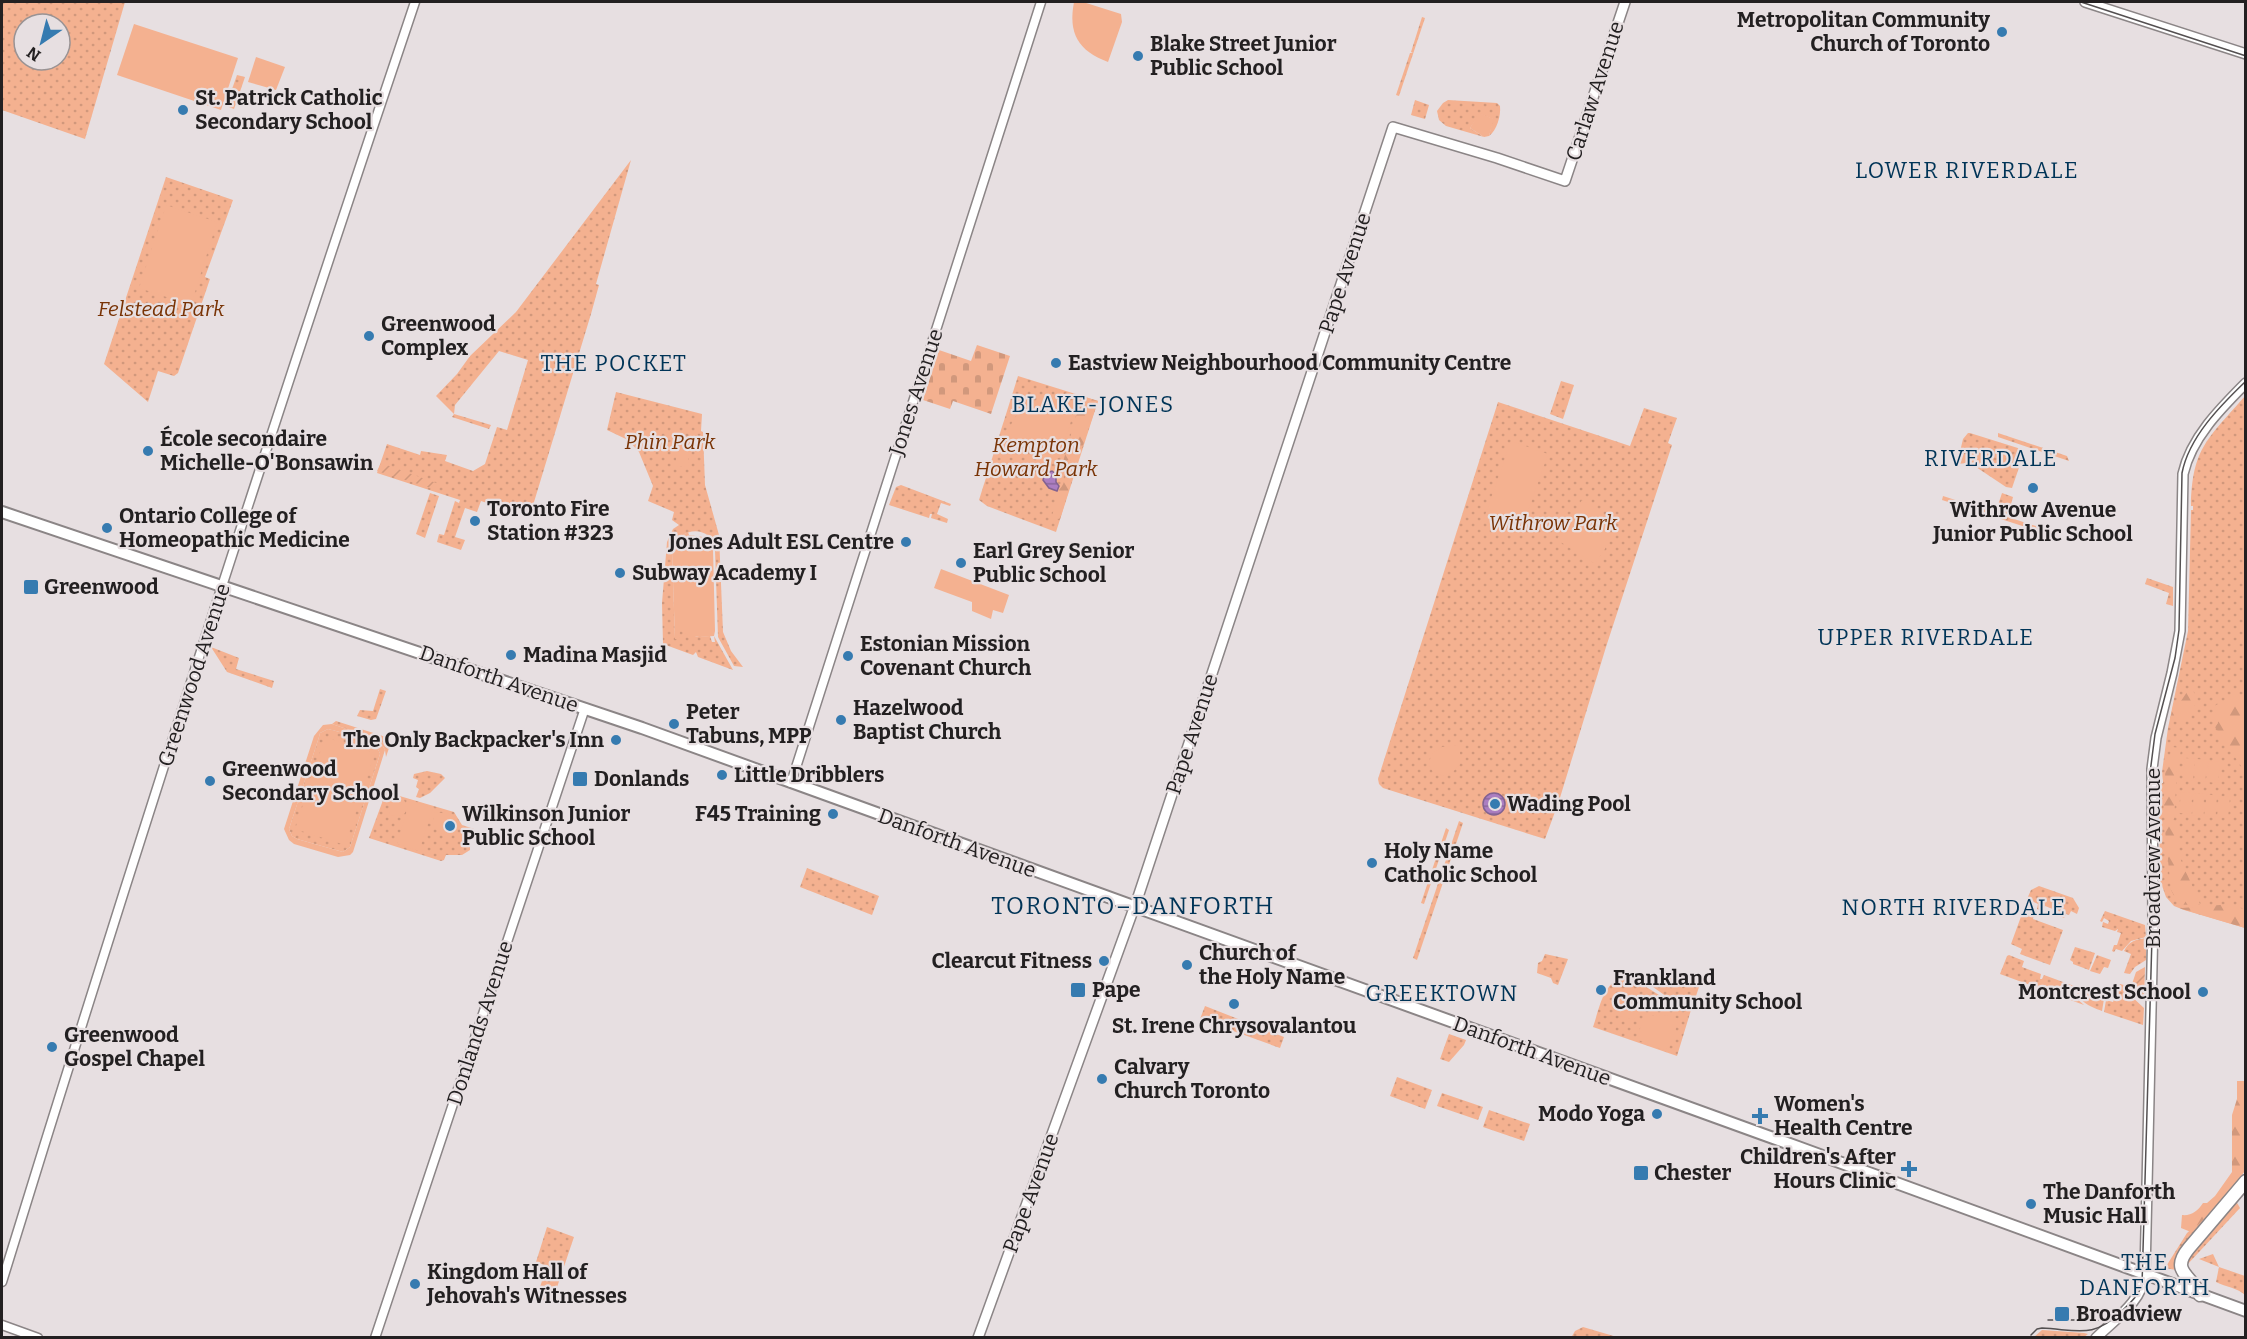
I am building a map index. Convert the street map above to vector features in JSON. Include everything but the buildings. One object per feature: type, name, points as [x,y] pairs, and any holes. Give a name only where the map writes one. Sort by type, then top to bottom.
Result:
[{"type":"highway","points":[[2200,1294],[2197,1286],[2183,1273],[2181,1260],[2188,1248],[2246,1181]]},
{"type":"main road","name":"Carlaw Avenue","points":[[1393,127],[1565,181],[1625,2]]},
{"type":"main road","points":[[2085,2],[2246,54]]},
{"type":"main road","name":"Pape Avenue","points":[[978,1338],[1134,907],[1393,127]]},
{"type":"main road","name":"Broadview Avenue","points":[[2096,1338],[2138,1296],[2144,1286],[2153,922],[2152,769],[2156,738],[2180,631],[2183,474],[2194,443],[2246,383]]},
{"type":"main road","name":"Danforth Avenue","points":[[2,512],[585,708],[2246,1311]]},
{"type":"street","name":"Greenwood Avenue","points":[[2,1282],[66,1074],[223,586],[415,2]]},
{"type":"street","name":"Jones Avenue","points":[[791,783],[1041,2]]},
{"type":"street","name":"Donlands Avenue","points":[[375,1338],[585,708]]},
{"type":"street","points":[[2,1325],[38,1338]]},
{"type":"green space","points":[[2,2],[125,2],[85,139],[2,110]]},
{"type":"green space","points":[[1074,2],[1083,2],[1121,14],[1122,22],[1108,62],[1089,52],[1078,40],[1073,23]]},
{"type":"green space","points":[[1422,17],[1425,18],[1399,96],[1396,95],[1410,53],[1413,53],[1411,52]]},
{"type":"green space","points":[[134,24],[238,58],[221,110],[117,75]]},
{"type":"green space","points":[[256,57],[285,67],[276,90],[248,82]]},
{"type":"green space","points":[[237,75],[245,77],[234,109],[226,106]]},
{"type":"green space","points":[[1415,100],[1429,105],[1425,119],[1411,115]]},
{"type":"green space","points":[[1448,100],[1497,103],[1500,106],[1500,114],[1494,130],[1489,136],[1493,119],[1480,114],[1470,128],[1484,137],[1446,126],[1439,120],[1437,111]]},
{"type":"green space","points":[[1479,113],[1494,119],[1489,136],[1484,137],[1470,128]]},
{"type":"green space","points":[[631,160],[596,284],[599,285],[591,314],[531,512],[495,500],[493,505],[481,501],[477,512],[465,508],[455,537],[465,540],[461,550],[437,542],[439,534],[444,535],[455,501],[459,503],[460,500],[377,473],[387,444],[420,455],[421,451],[447,455],[445,461],[473,471],[485,464],[497,427],[507,430],[528,360],[499,351],[455,405],[454,414],[436,396],[470,356],[516,312]]},
{"type":"green space","name":"Felstead Park","points":[[166,177],[233,200],[205,277],[210,279],[178,373],[174,376],[158,371],[148,402],[104,364]]},
{"type":"green space","points":[[166,205],[217,222],[191,305],[139,288]]},
{"type":"green space","points":[[977,345],[1010,356],[991,414],[953,401],[950,409],[923,400],[939,350],[971,361]]},
{"type":"green space","name":"Kempton Howard Park","points":[[1018,376],[1098,401],[1056,532],[987,506],[979,500]]},
{"type":"green space","points":[[1561,381],[1574,385],[1563,419],[1550,414]]},
{"type":"green space","name":"Phin Park","points":[[616,392],[702,414],[705,485],[719,535],[723,632],[731,651],[743,667],[734,666],[718,637],[715,550],[713,542],[702,532],[687,533],[675,543],[672,551],[675,638],[679,629],[697,637],[710,636],[712,642],[715,642],[714,636],[733,670],[698,657],[696,652],[693,655],[663,644],[662,603],[667,542],[673,529],[679,525],[672,520],[674,512],[648,501],[653,486],[639,452],[628,440],[607,430]]},
{"type":"green space","points":[[1082,396],[1098,401],[1077,463],[1069,460],[1063,462]]},
{"type":"green space","points":[[2245,396],[2245,928],[2184,910],[2174,906],[2166,897],[2160,880],[2159,812],[2168,728],[2188,631],[2191,510],[2193,510],[2191,506],[2195,470],[2199,456],[2212,434]]},
{"type":"green space","points":[[1045,400],[1076,406],[1059,458],[1005,440],[1014,419],[1024,408],[1037,401]]},
{"type":"green space","name":"Withrow Park","points":[[1498,402],[1630,446],[1644,408],[1677,418],[1668,443],[1672,445],[1545,839],[1383,788],[1378,779]]},
{"type":"green space","points":[[454,414],[491,425],[489,429],[452,417]]},
{"type":"green space","points":[[1968,433],[2021,449],[2023,456],[2012,488],[2006,487],[1968,463],[1957,464],[1963,439]]},
{"type":"green space","points":[[1998,433],[2067,456],[2069,461],[1998,437]]},
{"type":"green space","points":[[1511,441],[1548,454],[1520,534],[1483,521]]},
{"type":"green space","points":[[676,442],[689,442],[688,467],[676,466]]},
{"type":"green space","points":[[381,463],[439,484],[437,490],[377,471]]},
{"type":"green space","points":[[1065,465],[1076,467],[1060,519],[1051,518],[1057,501],[1054,493],[1061,488],[1064,481]]},
{"type":"green space","points":[[901,485],[951,504],[950,506],[941,503],[937,514],[948,519],[947,523],[931,518],[932,514],[929,518],[889,505],[896,487]]},
{"type":"green space","points":[[430,493],[439,496],[425,538],[416,534]]},
{"type":"green space","points":[[2002,493],[2013,497],[2008,515],[1996,511]]},
{"type":"green space","points":[[1943,496],[2039,527],[2038,531],[1942,500]]},
{"type":"green space","points":[[1582,500],[1598,511],[1609,529],[1605,549],[1595,564],[1559,541],[1558,538]]},
{"type":"green space","points":[[688,532],[689,535],[703,537],[713,549],[715,631],[714,636],[700,637],[688,635],[680,630],[679,639],[675,639],[672,551],[677,539]]},
{"type":"green space","points":[[941,569],[1009,595],[1003,613],[993,610],[991,619],[972,611],[972,602],[934,588]]},
{"type":"green space","points":[[2147,578],[2173,587],[2173,606],[2166,604],[2169,593],[2145,584]]},
{"type":"green space","points":[[211,647],[239,658],[236,669],[274,681],[272,688],[227,672]]},
{"type":"green space","points":[[380,689],[386,691],[376,719],[357,716],[360,710],[373,711]]},
{"type":"green space","points":[[2193,691],[2197,697],[2191,713],[2178,722],[2170,720],[2173,706],[2181,701],[2187,692]]},
{"type":"green space","points":[[2236,695],[2245,695],[2245,772],[2215,727],[2218,723],[2213,715],[2216,705]]},
{"type":"green space","points":[[336,721],[389,738],[391,742],[386,757],[379,740],[332,724]]},
{"type":"green space","points":[[332,724],[379,740],[385,750],[353,852],[350,855],[338,857],[294,844],[289,840],[284,829],[314,736],[323,725]],"holes":[[[328,729],[373,744],[380,754],[350,847],[343,852],[297,839],[292,836],[289,829],[320,733]]]},
{"type":"green space","points":[[328,729],[373,744],[380,754],[350,847],[343,852],[297,839],[292,836],[289,829],[320,733]]},
{"type":"green space","points":[[325,737],[375,753],[345,845],[295,829]]},
{"type":"green space","points":[[1458,745],[1460,764],[1452,773],[1443,776],[1433,772],[1429,765],[1431,754],[1442,747]]},
{"type":"green space","points":[[2172,747],[2181,748],[2177,770],[2174,819],[2163,817],[2166,758],[2170,755]]},
{"type":"green space","points":[[2185,758],[2195,759],[2193,781],[2183,780]]},
{"type":"green space","points":[[2197,759],[2208,760],[2205,782],[2195,781]]},
{"type":"green space","points":[[2209,761],[2220,762],[2218,783],[2207,782]]},
{"type":"green space","points":[[427,771],[441,774],[445,778],[430,793],[420,798],[416,797],[419,789],[416,787],[418,780],[413,778],[414,774]]},
{"type":"green space","points":[[386,792],[454,812],[462,825],[474,829],[474,836],[470,840],[470,850],[462,855],[446,855],[441,861],[369,838]]},
{"type":"green space","points":[[2181,792],[2192,793],[2190,814],[2179,813]]},
{"type":"green space","points":[[2194,793],[2204,794],[2202,816],[2192,815]]},
{"type":"green space","points":[[2207,794],[2217,796],[2215,817],[2204,816]]},
{"type":"green space","points":[[2219,796],[2230,797],[2228,818],[2217,817]]},
{"type":"green space","points":[[392,797],[404,800],[406,804],[405,813],[401,816],[391,815],[388,811]]},
{"type":"green space","points":[[410,800],[433,808],[419,851],[397,844]]},
{"type":"green space","points":[[435,812],[456,815],[451,831],[441,834],[432,825]]},
{"type":"green space","points":[[2164,820],[2176,821],[2180,858],[2200,904],[2179,905],[2171,890]]},
{"type":"green space","points":[[1459,821],[1463,823],[1417,960],[1413,958]]},
{"type":"green space","points":[[1446,828],[1449,830],[1424,904],[1421,903]]},
{"type":"green space","points":[[807,868],[879,896],[872,915],[800,887]]},
{"type":"green space","points":[[2039,886],[2073,898],[2079,908],[2077,914],[2071,911],[2064,918],[2063,913],[2045,906],[2042,911],[2037,909],[2038,904],[2027,899],[2031,890]]},
{"type":"green space","points":[[2232,904],[2245,910],[2245,928],[2182,909],[2182,908]]},
{"type":"green space","points":[[2023,911],[2034,915],[2033,919],[2063,930],[2050,965],[2020,954],[2022,949],[2011,944]]},
{"type":"green space","points":[[2105,911],[2145,925],[2146,937],[2131,941],[2122,951],[2116,949],[2112,951],[2121,933],[2117,932],[2118,929],[2115,931],[2102,927],[2103,922],[2108,924],[2109,921],[2104,918],[2102,922],[2100,921]]},
{"type":"green space","points":[[2146,938],[2146,960],[2135,967],[2130,974],[2124,973],[2131,954],[2124,951],[2133,942]]},
{"type":"green space","points":[[2075,947],[2095,953],[2089,970],[2073,964],[2070,960]]},
{"type":"green space","points":[[1545,954],[1568,959],[1558,985],[1553,983],[1551,978],[1537,973],[1538,963],[1542,961]]},
{"type":"green space","points":[[2009,955],[2024,961],[2022,967],[2041,974],[2040,979],[2044,975],[2074,986],[2075,997],[2084,1005],[2000,974]]},
{"type":"green space","points":[[2097,955],[2111,960],[2108,968],[2104,967],[2100,974],[2090,971]]},
{"type":"green space","points":[[2145,967],[2144,1000],[2133,992],[2131,987],[2136,972]]},
{"type":"green space","points":[[1670,975],[1699,987],[1692,1008],[1670,999],[1638,979],[1639,976],[1665,983]]},
{"type":"green space","points":[[1622,978],[1643,985],[1672,1003],[1691,1010],[1677,1056],[1593,1027],[1606,991],[1610,985]]},
{"type":"green space","points":[[2120,984],[2124,985],[2130,995],[2144,1008],[2143,1025],[2104,1012],[2106,1000],[2113,1002]]},
{"type":"green space","points":[[2090,986],[2100,989],[2097,996],[2104,999],[2102,1011],[2082,1000],[2077,992],[2076,987],[2088,991]]},
{"type":"green space","points":[[1624,989],[1648,997],[1642,1010],[1632,1019],[1614,1013],[1621,991]]},
{"type":"green space","points":[[1205,1006],[1284,1037],[1280,1048],[1200,1019]]},
{"type":"green space","points":[[1667,1015],[1679,1019],[1669,1048],[1663,1050],[1638,1040],[1641,1026],[1649,1016]]},
{"type":"green space","points":[[1449,1034],[1466,1040],[1449,1062],[1440,1059]]},
{"type":"green space","points":[[1397,1077],[1432,1090],[1425,1109],[1390,1096]]},
{"type":"green space","points":[[2237,1081],[2245,1081],[2245,1171],[2216,1207],[2191,1232],[2181,1228],[2182,1215],[2191,1214],[2197,1211],[2203,1203],[2207,1203],[2215,1196],[2232,1172],[2232,1115],[2237,1099]]},
{"type":"green space","points":[[1442,1093],[1483,1107],[1478,1120],[1437,1106]]},
{"type":"green space","points":[[1489,1110],[1530,1124],[1524,1141],[1483,1127]]},
{"type":"green space","points":[[2236,1201],[2240,1208],[2186,1266],[2189,1256]]},
{"type":"green space","points":[[2216,1207],[2185,1244],[2180,1252],[2176,1270],[2165,1268],[2187,1233]]},
{"type":"green space","points":[[547,1227],[574,1237],[551,1305],[536,1299],[547,1266],[536,1262]]},
{"type":"green space","points":[[2213,1254],[2219,1267],[2199,1259]]},
{"type":"green space","points":[[2219,1267],[2245,1276],[2245,1295],[2216,1282]]},
{"type":"green space","points":[[1583,1327],[1617,1337],[1571,1338],[1575,1331]]},
{"type":"green space","points":[[2042,1330],[2088,1334],[2084,1337],[2034,1337]]},
{"type":"shaded area","points":[[1052,471],[1056,474],[1056,482],[1059,486],[1057,491],[1049,488],[1043,480],[1045,473]]},
{"type":"shaded area","name":"Wading Pool","points":[[1494,793],[1502,796],[1505,804],[1502,812],[1494,815],[1486,812],[1483,804],[1486,796]]},
{"type":"tram line","points":[[2081,2],[2246,56]]},
{"type":"tram line","points":[[2031,1335],[2037,1329],[2042,1328],[2085,1331],[2102,1326],[2128,1305],[2142,1285],[2152,937],[2150,773],[2155,734],[2175,658],[2179,630],[2182,473],[2198,435],[2216,412],[2246,381]]},
{"type":"tram line","points":[[2048,1320],[2108,1320]]},
{"type":"place","name":"Metropolitan Community Church of Toronto","points":[[2002,32]]},
{"type":"place","name":"Blake Street Junior Public School","points":[[1138,56]]},
{"type":"place","name":"St. Patrick Catholic Secondary School","points":[[183,110]]},
{"type":"place","name":"Greenwood Complex","points":[[369,336]]},
{"type":"place","name":"Eastview Neighbourhood Community Centre","points":[[1056,363]]},
{"type":"place","name":"École secondaire Michelle-O'Bonsawin","points":[[148,451]]},
{"type":"place","name":"Withrow Avenue Junior Public School","points":[[2033,488]]},
{"type":"place","name":"Toronto Fire Station #323","points":[[475,521]]},
{"type":"place","name":"Ontario College of Homeopathic Medicine","points":[[107,528]]},
{"type":"place","name":"Jones Adult ESL Centre","points":[[906,542]]},
{"type":"place","name":"Earl Grey Senior Public School","points":[[961,563]]},
{"type":"place","name":"Subway Academy I","points":[[620,573]]},
{"type":"place","name":"Greenwood","points":[[31,587]]},
{"type":"place","name":"Madina Masjid","points":[[511,655]]},
{"type":"place","name":"Estonian Mission Covenant Church","points":[[848,656]]},
{"type":"place","name":"Hazelwood Baptist Church","points":[[841,720]]},
{"type":"place","name":"Peter Tabuns, MPP","points":[[674,724]]},
{"type":"place","name":"The Only Backpacker's Inn","points":[[616,740]]},
{"type":"place","name":"Little Dribblers","points":[[722,775]]},
{"type":"place","name":"Donlands","points":[[580,779]]},
{"type":"place","name":"Greenwood Secondary School","points":[[210,781]]},
{"type":"place","name":"Wading Pool","points":[[1495,804]]},
{"type":"place","name":"F45 Training","points":[[833,814]]},
{"type":"place","name":"Wilkinson Junior Public School","points":[[450,826]]},
{"type":"place","name":"Holy Name Catholic School","points":[[1372,863]]},
{"type":"place","name":"Clearcut Fitness","points":[[1104,961]]},
{"type":"place","name":"Church of the Holy Name","points":[[1187,965]]},
{"type":"place","name":"Pape","points":[[1078,990]]},
{"type":"place","name":"Frankland Community School","points":[[1601,990]]},
{"type":"place","name":"Montcrest School","points":[[2203,992]]},
{"type":"place","name":"St. Irene Chrysovalantou","points":[[1234,1004]]},
{"type":"place","name":"Greenwood Gospel Chapel","points":[[52,1047]]},
{"type":"place","name":"Calvary Church Toronto","points":[[1102,1079]]},
{"type":"place","name":"Modo Yoga","points":[[1657,1114]]},
{"type":"place","name":"Women's Health Centre","points":[[1760,1116]]},
{"type":"place","name":"Children's After Hours Clinic","points":[[1909,1169]]},
{"type":"place","name":"Chester","points":[[1641,1173]]},
{"type":"place","name":"The Danforth Music Hall","points":[[2031,1204]]},
{"type":"place","name":"Kingdom Hall of Jehovah's Witnesses","points":[[415,1284]]},
{"type":"place","name":"Broadview","points":[[2062,1314]]},
{"type":"district","name":"LOWER RIVERDALE","points":[[1967,170]]},
{"type":"district","name":"THE POCKET","points":[[614,363]]},
{"type":"district","name":"BLAKE-JONES","points":[[1093,404]]},
{"type":"district","name":"RIVERDALE","points":[[1991,458]]},
{"type":"district","name":"UPPER RIVERDALE","points":[[1926,637]]},
{"type":"district","name":"TORONTO–DANFORTH","points":[[1133,906]]},
{"type":"district","name":"NORTH RIVERDALE","points":[[1954,907]]},
{"type":"district","name":"GREEKTOWN","points":[[1442,993]]},
{"type":"district","name":"THE DANFORTH","points":[[2145,1274]]}]
